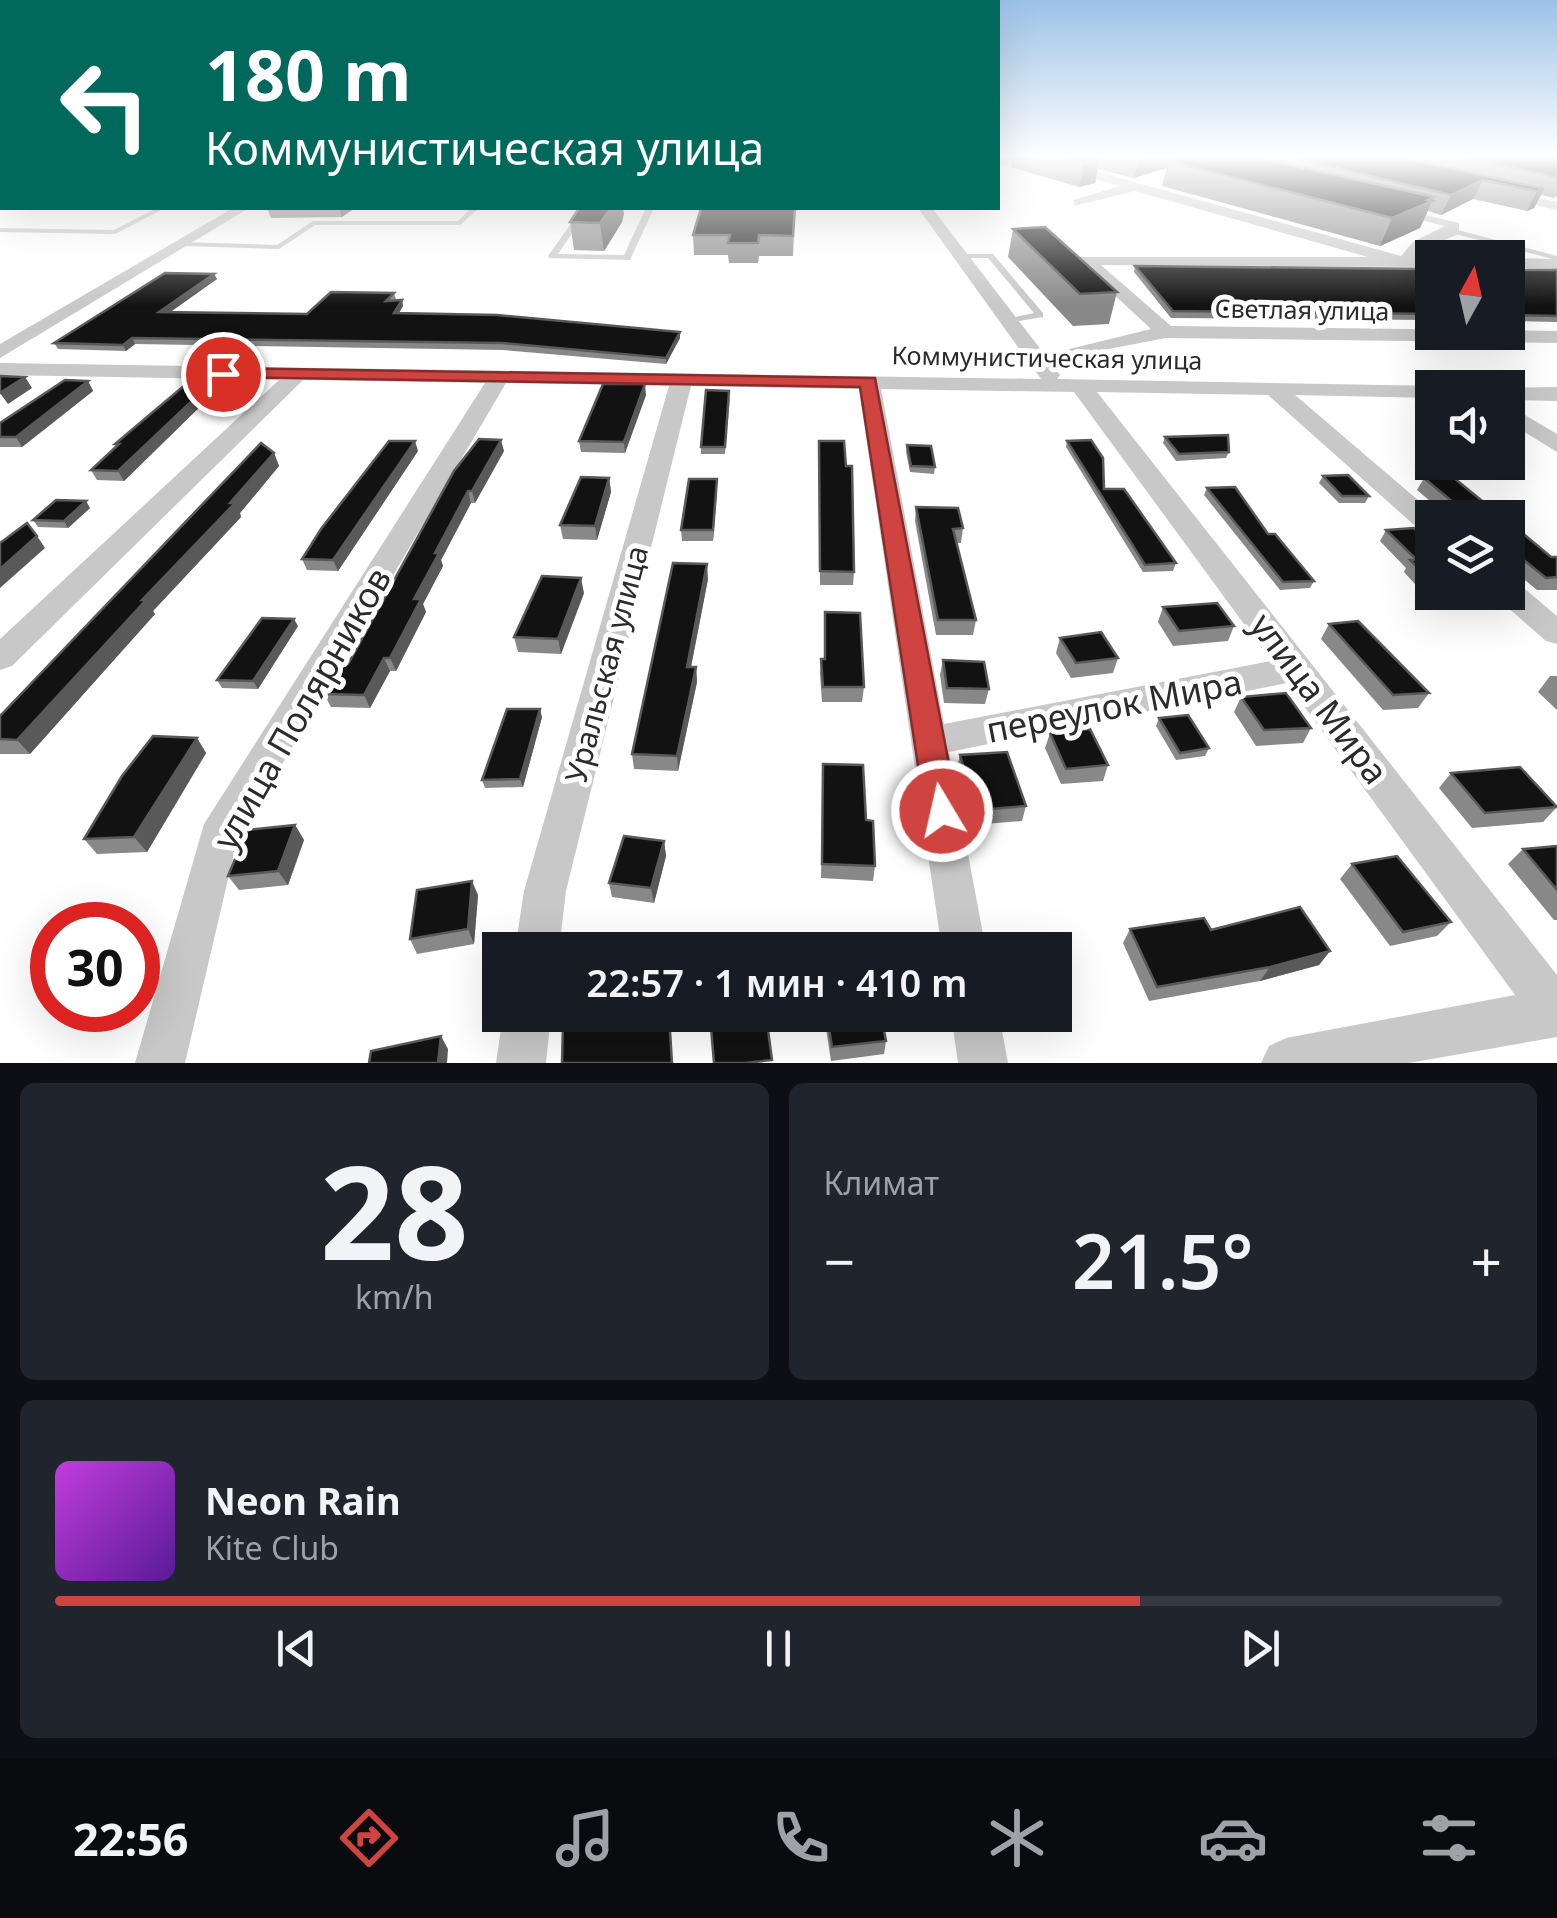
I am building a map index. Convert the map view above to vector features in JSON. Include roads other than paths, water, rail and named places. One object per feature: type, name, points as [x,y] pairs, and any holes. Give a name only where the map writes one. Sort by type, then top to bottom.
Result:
[{"type":"street","points":[[1203,207],[1405,262],[1419,245],[1454,232],[1452,224],[1382,207]]},
{"type":"street","points":[[0,352],[239,210]]},
{"type":"street","name":"улица Мира","points":[[926,210],[1040,363],[1068,385],[1298,668],[1556,1011]]},
{"type":"street","name":"Светлая улица","points":[[1166,332],[1086,260],[1415,262]]},
{"type":"street","points":[[1525,262],[1557,260]]},
{"type":"street","name":"Светлая улица","points":[[1040,363],[1094,346],[1166,332],[1557,337]]},
{"type":"street","name":"Коммунистическая улица","points":[[0,369],[1415,391]]},
{"type":"street","points":[[47,392],[79,370]]},
{"type":"street","points":[[0,658],[296,375]]},
{"type":"street","name":"улица Полярников","points":[[160,1063],[218,838],[499,377]]},
{"type":"street","name":"Уральская улица","points":[[540,932],[546,891],[682,379]]},
{"type":"street","points":[[868,382],[961,932]]},
{"type":"street","points":[[1272,387],[1415,511]]},
{"type":"street","points":[[1525,393],[1557,394]]},
{"type":"street","points":[[1525,423],[1557,445]]},
{"type":"street","points":[[1525,606],[1557,634]]},
{"type":"street","name":"переулок Мира","points":[[930,741],[1298,668]]},
{"type":"street","points":[[1286,1063],[1556,1011]]},
{"type":"street","points":[[520,1063],[525,1032]]},
{"type":"street","points":[[978,1032],[983,1063]]},
{"type":"lane","points":[[0,230],[115,232],[157,210]]},
{"type":"lane","points":[[181,244],[278,248],[313,223],[460,223],[473,210]]},
{"type":"lane","points":[[584,210],[552,256],[627,258],[649,210]]},
{"type":"lane","points":[[1454,232],[1557,260]]},
{"type":"lane","points":[[960,256],[990,256],[1040,315],[1009,322]]}]
